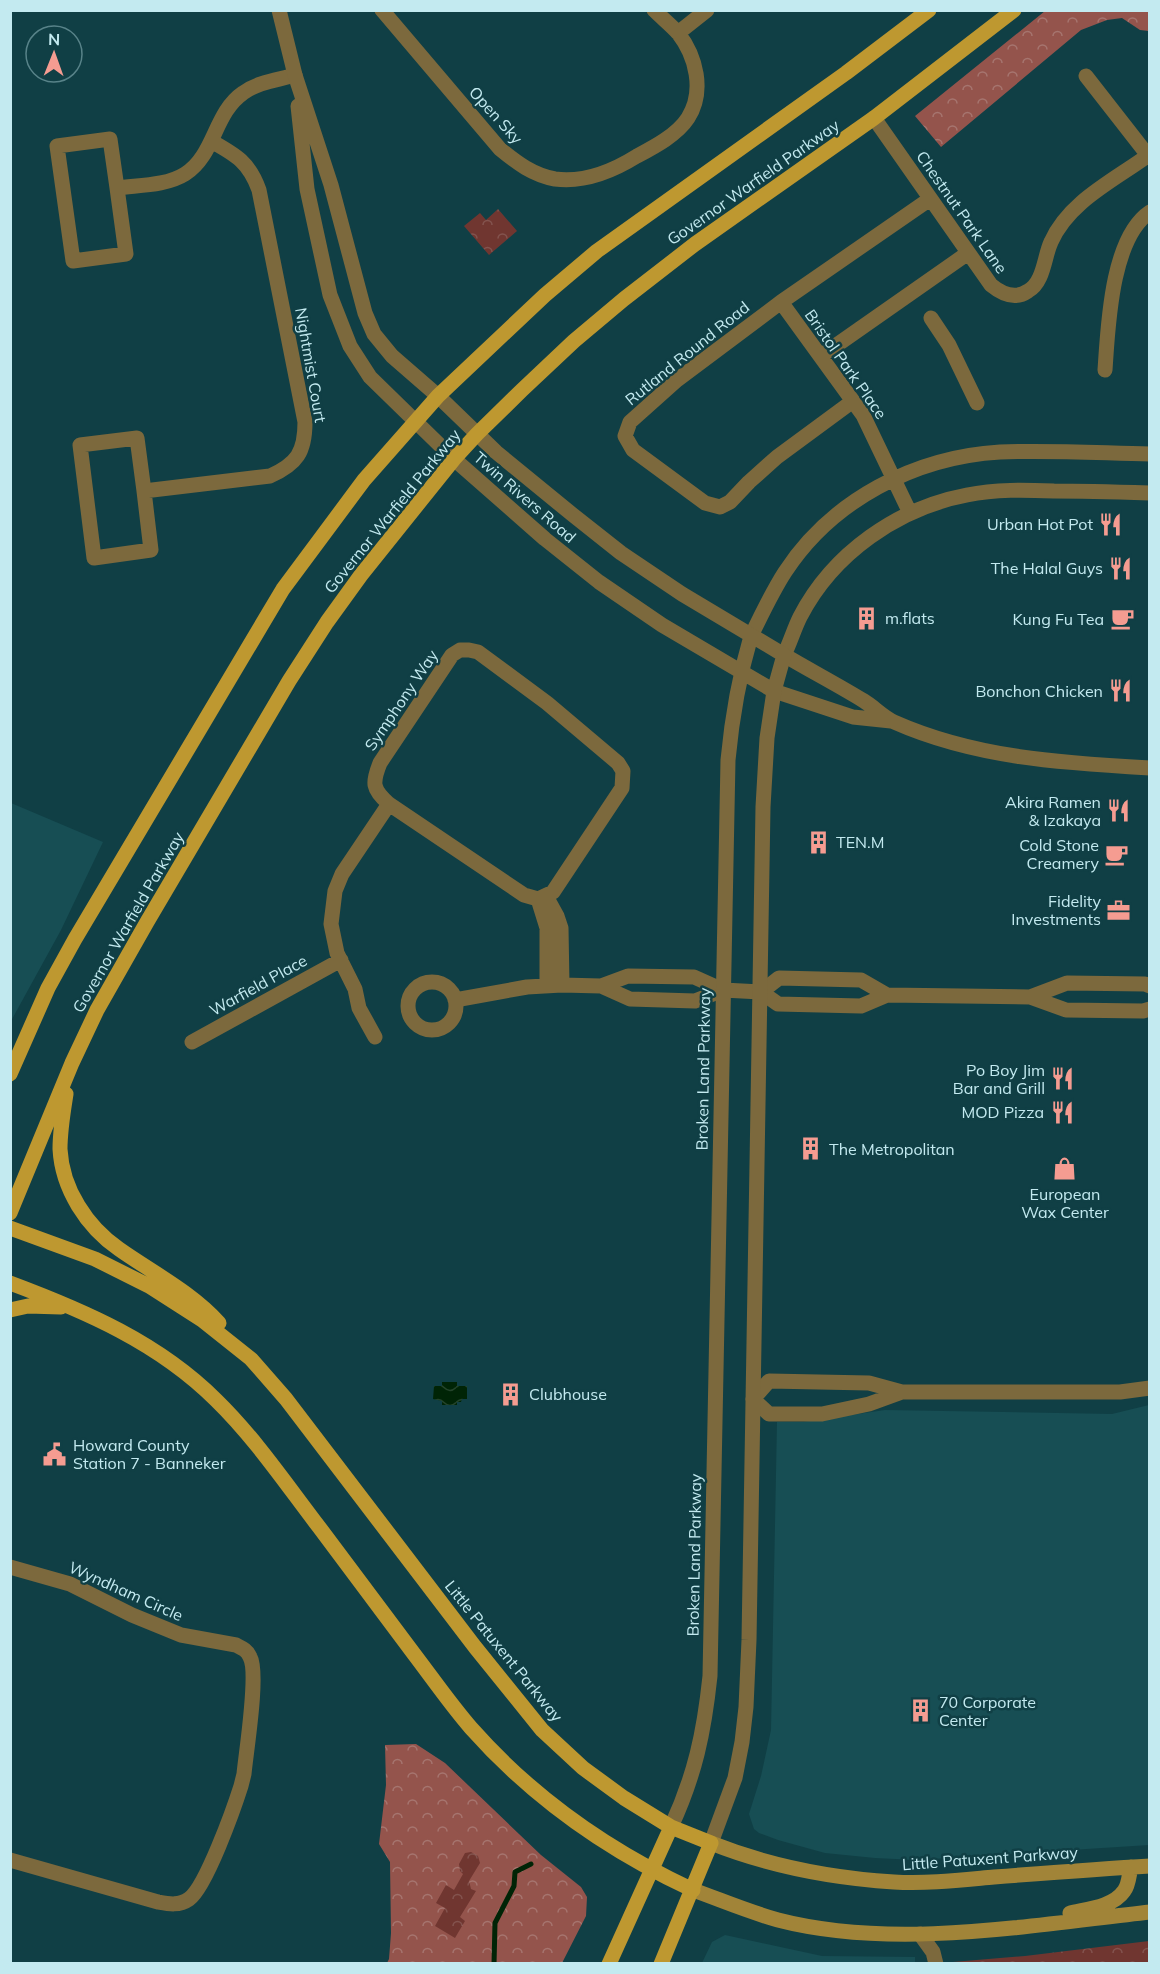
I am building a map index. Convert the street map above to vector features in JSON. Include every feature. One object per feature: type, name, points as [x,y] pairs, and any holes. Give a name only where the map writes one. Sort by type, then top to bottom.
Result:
[{"type":"main road","name":"Governor Warfield Parkway","points":[[10,1074],[14,1060],[48,988],[85,921],[283,589],[364,480],[438,396],[545,295],[597,251],[846,73],[929,10]]},
{"type":"main road","name":"Governor Warfield Parkway","points":[[10,1213],[72,1063],[97,1010],[147,922],[289,681],[327,622],[361,575],[454,459],[477,434],[574,342],[624,299],[695,244],[874,118],[1014,10]]},
{"type":"main road","points":[[72,1063],[61,1123],[60,1152],[66,1176],[80,1211],[91,1225],[111,1243],[158,1273],[207,1311],[250,1359]]},
{"type":"main road","name":"Little Patuxent Parkway","points":[[10,1228],[95,1258],[149,1286],[202,1320],[250,1359],[286,1399],[504,1684],[542,1730],[583,1768],[624,1798],[671,1827],[740,1854],[795,1868],[837,1876],[896,1882],[945,1881],[1149,1866]]},
{"type":"main road","points":[[10,1283],[74,1307],[122,1331],[169,1360],[216,1399],[289,1487],[471,1727],[507,1765],[554,1807],[651,1870],[693,1890],[778,1920],[831,1929],[884,1934],[920,1934],[1021,1926],[1149,1912]]},
{"type":"main road","points":[[10,1310],[28,1306],[74,1307]]},
{"type":"main road","name":"Broken Land Parkway","points":[[609,1964],[671,1827]]},
{"type":"main road","points":[[661,1964],[711,1843]]},
{"type":"main road","points":[[1021,1926],[1106,1904],[1126,1889],[1131,1867]]},
{"type":"street","name":"Twin Rivers Road","points":[[279,10],[295,75],[331,186],[365,313],[374,334],[392,356],[438,396],[496,452],[621,553],[682,594],[866,703],[891,721],[932,737],[989,752],[1059,762],[1149,768]]},
{"type":"street","name":"Open Sky","points":[[382,10],[500,149],[519,165],[535,173],[556,179],[597,176],[617,168],[677,130],[688,118],[695,96],[697,76],[692,56],[678,33],[654,10]]},
{"type":"street","points":[[678,33],[707,10]]},
{"type":"street","name":"Twin Rivers Road","points":[[295,75],[307,189],[330,295],[350,346],[370,376],[454,459],[545,539],[599,582],[662,625],[774,691],[853,717],[891,721]]},
{"type":"street","points":[[117,188],[167,182],[183,176],[204,157],[230,104],[241,94],[254,86],[295,75]]},
{"type":"street","points":[[1086,76],[1149,156]]},
{"type":"street","name":"Chestnut Park Lane","points":[[874,118],[991,285],[1001,293],[1012,296],[1028,292],[1035,286],[1051,242],[1085,199],[1149,156]]},
{"type":"street","points":[[110,139],[117,188],[126,254],[73,261],[57,146],[110,139]]},
{"type":"street","name":"Nightmist Court","points":[[144,491],[270,476],[287,468],[297,458],[305,437],[305,422],[259,190],[247,164],[211,141]]},
{"type":"street","name":"Rutland Round Road","points":[[853,401],[777,457],[730,502],[720,507],[705,503],[633,450],[625,436],[630,422],[677,380],[781,302],[930,199]]},
{"type":"street","points":[[1105,370],[1108,316],[1119,264],[1138,220],[1149,212]]},
{"type":"street","points":[[821,356],[968,253]]},
{"type":"street","name":"Bristol Park Place","points":[[781,302],[863,415],[910,513]]},
{"type":"street","points":[[931,318],[949,345],[976,403]]},
{"type":"street","points":[[137,438],[144,491],[151,550],[94,558],[80,445],[137,438]]},
{"type":"street","name":"Broken Land Parkway","points":[[671,1827],[688,1790],[695,1766],[702,1736],[710,1677],[728,760],[741,672],[751,636],[785,571],[807,543],[860,497],[893,478],[926,466],[963,457],[999,452],[1149,453]]},
{"type":"street","points":[[711,1843],[735,1778],[746,1707],[763,807],[767,738],[774,691],[784,655],[800,617],[836,567],[860,544],[884,527],[910,513],[968,495],[1003,490],[1149,493]]},
{"type":"street","name":"Symphony Way","points":[[460,650],[478,652],[547,703],[618,763],[623,771],[622,788],[553,892],[542,898],[524,895],[389,804],[374,787],[374,777],[380,763],[452,655],[460,650]]},
{"type":"street","points":[[375,1037],[359,1008],[355,989],[337,952],[331,924],[335,891],[342,874],[389,804]]},
{"type":"street","points":[[542,898],[570,934],[560,986]]},
{"type":"street","points":[[542,898],[560,986]]},
{"type":"street","name":"Warfield Place","points":[[192,1042],[341,960]]},
{"type":"street","points":[[456,1000],[509,990],[601,986],[628,976],[694,977],[723,990],[761,992],[778,1004],[790,1005],[861,1006],[887,994],[1030,997],[1066,1010],[1143,1011],[1149,1008]]},
{"type":"street","points":[[761,992],[779,978],[791,978],[861,980],[887,994]]},
{"type":"street","points":[[1030,997],[1067,983],[1145,984],[1149,986]]},
{"type":"street","points":[[601,986],[630,999],[695,1001],[723,990]]},
{"type":"street","points":[[753,1399],[770,1381],[869,1383],[902,1392],[1120,1392],[1149,1388]]},
{"type":"street","points":[[753,1399],[769,1413],[822,1414],[868,1404],[902,1392]]},
{"type":"street","name":"Wyndham Circle","points":[[10,1567],[70,1584],[132,1615],[181,1635],[236,1645],[250,1656],[254,1676],[241,1786],[204,1880],[190,1899],[181,1903],[158,1902],[10,1860]]},
{"type":"street","points":[[920,1934],[933,1952],[936,1964]]},
{"type":"shaded area","points":[[11,803],[103,842],[61,930],[11,1021]]},
{"type":"shaded area","points":[[1149,1405],[1149,1845],[916,1860],[825,1853],[778,1840],[754,1829],[749,1814],[761,1776],[771,1730],[777,1422],[803,1422],[885,1410],[1112,1414]]},
{"type":"shaded area","points":[[725,1935],[822,1956],[915,1957],[915,1963],[702,1963],[712,1942]]},
{"type":"green space","points":[[1045,11],[1149,11],[1149,31],[1140,30],[1122,18],[1107,20],[1081,30],[941,147],[915,116]]},
{"type":"green space","points":[[498,209],[517,231],[489,255],[464,226],[480,213],[486,220]]},
{"type":"green space","points":[[416,1744],[445,1763],[541,1855],[581,1887],[587,1897],[586,1916],[562,1963],[387,1963],[391,1933],[390,1862],[379,1844],[386,1785],[385,1745]]},
{"type":"green space","points":[[471,1852],[478,1856],[480,1863],[469,1881],[471,1889],[476,1891],[460,1917],[465,1921],[455,1938],[435,1926],[445,1908],[436,1903],[446,1885],[454,1890],[463,1874],[459,1864],[465,1853]]},
{"type":"green space","points":[[1149,1941],[1149,1963],[953,1963],[1025,1956]]},
{"type":"water","points":[[442,1382],[457,1382],[457,1386],[467,1386],[467,1399],[457,1402],[457,1405],[442,1405],[442,1401],[433,1399],[434,1386],[442,1386]]},
{"type":"waterway","points":[[494,1964],[495,1923],[514,1886],[515,1872],[531,1864]]},
{"type":"place","name":"Urban Hot Pot","points":[[1111,524]]},
{"type":"place","name":"The Halal Guys","points":[[1121,568]]},
{"type":"place","name":"m.flats","points":[[867,618]]},
{"type":"place","name":"Kung Fu Tea","points":[[1122,619]]},
{"type":"place","name":"Bonchon Chicken","points":[[1121,691]]},
{"type":"place","name":"Akira Ramen & Izakaya","points":[[1119,811]]},
{"type":"place","name":"TEN.M","points":[[818,842]]},
{"type":"place","name":"Cold Stone Creamery","points":[[1117,854]]},
{"type":"place","name":"Fidelity Investments","points":[[1119,910]]},
{"type":"place","name":"Po Boy Jim Bar and Grill","points":[[1063,1079]]},
{"type":"place","name":"MOD Pizza","points":[[1062,1112]]},
{"type":"place","name":"The Metropolitan","points":[[811,1149]]},
{"type":"place","name":"European Wax Center","points":[[1065,1169]]},
{"type":"place","name":"Clubhouse","points":[[511,1394]]},
{"type":"place","name":"Howard County Station 7 - Banneker","points":[[55,1454]]},
{"type":"place","name":"70 Corporate Center","points":[[921,1711]]}]
